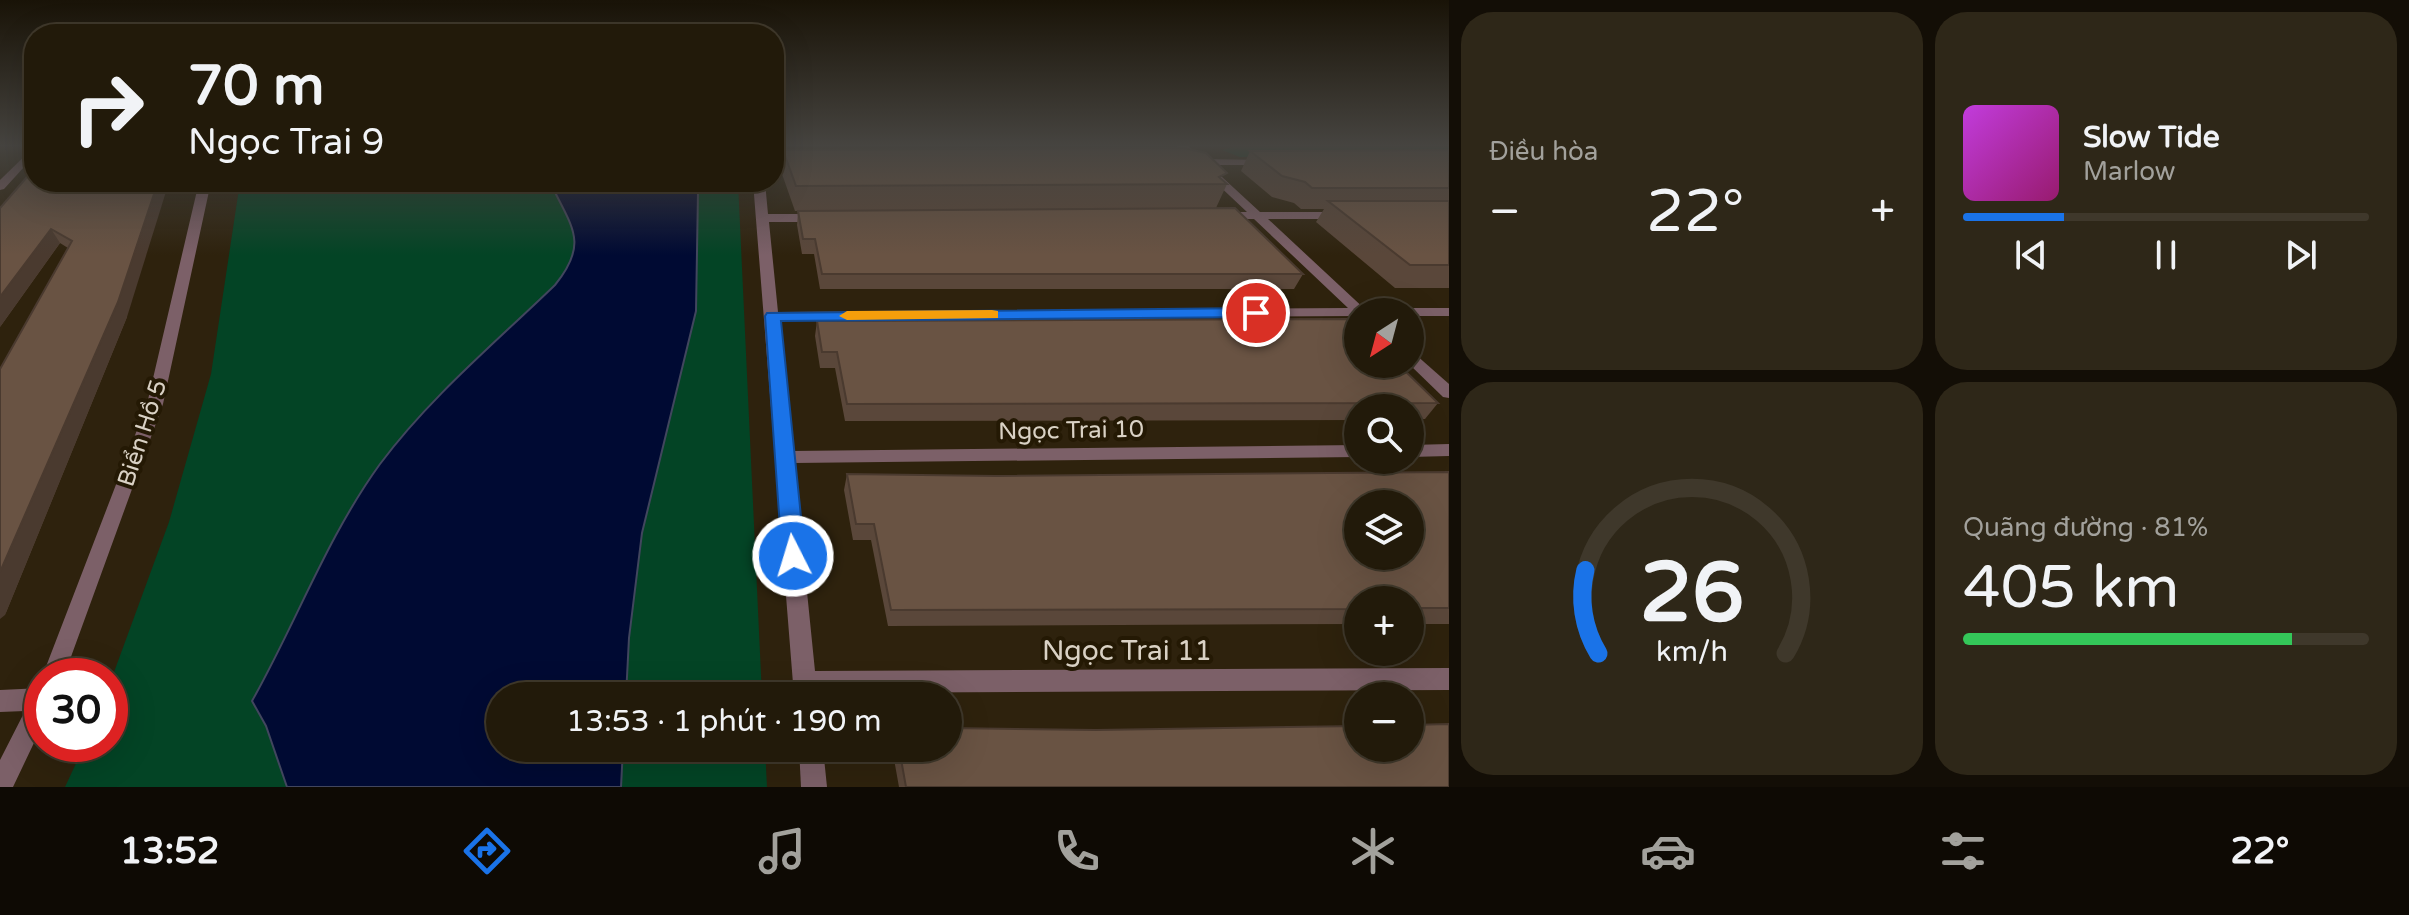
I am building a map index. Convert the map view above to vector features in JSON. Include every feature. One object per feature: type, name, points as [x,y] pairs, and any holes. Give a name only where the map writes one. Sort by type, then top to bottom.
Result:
[{"type":"street","points":[[1221,182],[1345,298]]},
{"type":"street","name":"Biển Hồ 5","points":[[60,658],[155,404],[203,192]]},
{"type":"street","points":[[761,192],[804,682]]},
{"type":"street","points":[[1205,216],[1355,215]]},
{"type":"street","points":[[765,218],[833,218]]},
{"type":"street","points":[[773,316],[1344,312]]},
{"type":"street","points":[[1424,312],[1449,312]]},
{"type":"street","points":[[1424,370],[1449,393]]},
{"type":"street","points":[[1424,451],[1449,450]]},
{"type":"street","name":"Ngọc Trai 10","points":[[785,457],[1344,451]]},
{"type":"street","name":"Ngọc Trai 11","points":[[962,687],[1449,679]]},
{"type":"street","points":[[0,701],[24,700]]},
{"type":"street","points":[[0,787],[24,737]]},
{"type":"street","points":[[812,762],[814,787]]},
{"type":"green space","points":[[238,192],[555,192],[574,234],[572,257],[566,270],[555,285],[463,371],[399,439],[380,464],[344,521],[252,701],[266,726],[287,787],[65,787],[77,762],[128,762],[128,658],[119,658],[169,522],[211,374]]},
{"type":"green space","points":[[696,192],[738,192],[761,682],[627,682],[642,533],[696,311]]},
{"type":"green space","points":[[622,762],[766,762],[767,787],[621,787]]},
{"type":"water","points":[[555,192],[698,192],[696,311],[642,533],[627,682],[486,682],[486,762],[622,762],[621,787],[287,787],[266,726],[252,701],[328,551],[361,492],[399,439],[486,349],[555,285],[572,257],[574,234]]},
{"type":"building","points":[[23,182],[24,192],[155,192],[118,302],[0,572],[0,369],[72,241],[51,229],[0,297],[0,208]]},
{"type":"building","points":[[794,182],[1227,184],[796,186]]},
{"type":"building","points":[[1305,182],[1449,182],[1449,188],[1312,188]]},
{"type":"building","points":[[1328,201],[1449,201],[1449,265],[1410,265]]},
{"type":"building","points":[[1235,208],[1303,274],[822,274],[815,239],[803,239],[798,211]]},
{"type":"building","points":[[1344,319],[1344,378],[1412,378],[1438,403],[1424,403],[1424,394],[1344,394],[1344,403],[847,404],[837,352],[822,352],[817,321]]},
{"type":"building","points":[[1449,472],[1449,608],[1424,608],[1424,586],[1344,586],[1344,609],[891,610],[874,524],[856,524],[847,474],[997,476]]},
{"type":"building","points":[[1449,724],[1449,787],[906,787],[902,762],[962,762],[962,728],[1096,730],[1344,726],[1344,762],[1424,762],[1424,725]]},
{"type":"slow traffic","points":[[847,316],[992,315]]},
{"type":"route","points":[[793,556],[773,316],[1256,313]]}]
